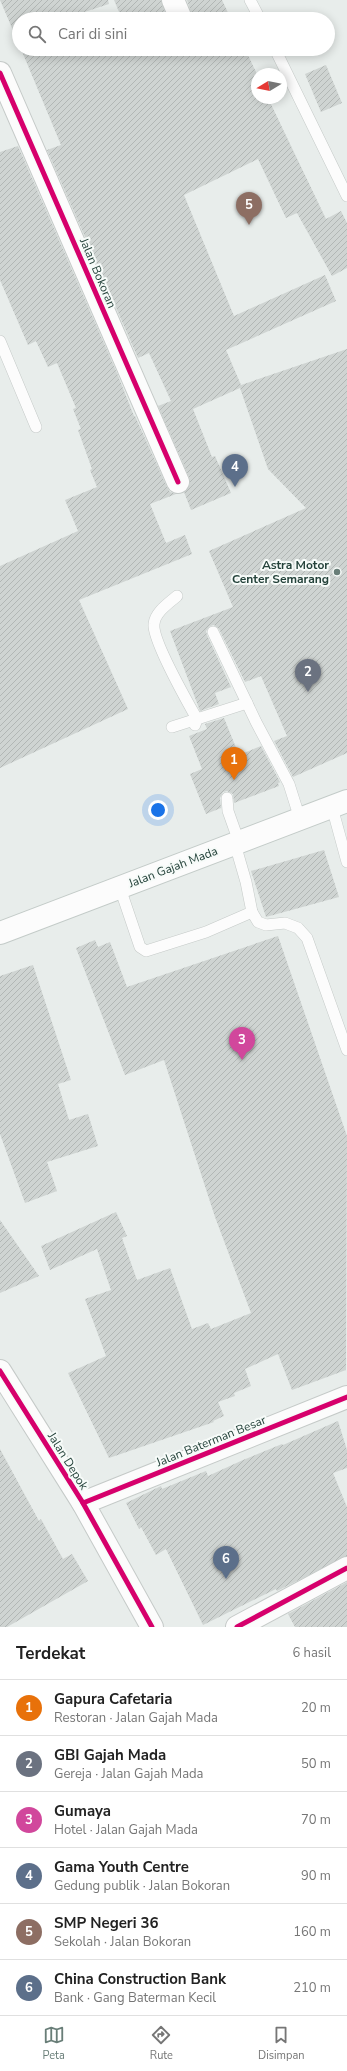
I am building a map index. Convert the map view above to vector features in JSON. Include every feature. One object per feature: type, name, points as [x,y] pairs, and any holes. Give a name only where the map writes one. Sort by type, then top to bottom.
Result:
[{"type":"street","points":[[173,0],[177,12]]},
{"type":"street","name":"Jalan Bokoran","points":[[0,73],[178,482]]},
{"type":"street","name":"Jalan Gajah Mada","points":[[0,933],[339,804]]},
{"type":"street","name":"Jalan Depok","points":[[0,1371],[83,1503],[152,1627]]},
{"type":"street","name":"Jalan Baterman Besar","points":[[83,1503],[347,1397]]},
{"type":"street","points":[[237,1627],[347,1568]]},
{"type":"lane","points":[[250,0],[256,12]]},
{"type":"lane","points":[[278,56],[347,196]]},
{"type":"lane","points":[[0,341],[36,427]]},
{"type":"lane","points":[[177,596],[158,615],[154,624],[155,634],[196,722]]},
{"type":"lane","points":[[213,632],[247,703],[289,784],[300,819]]},
{"type":"lane","points":[[172,727],[196,722],[247,703]]},
{"type":"lane","points":[[227,798],[228,812],[237,843],[252,912],[258,922],[266,926],[285,923],[298,928],[307,938],[347,1050]]},
{"type":"lane","points":[[339,804],[347,862]]},
{"type":"lane","points":[[120,888],[140,947],[146,951],[206,932],[252,912]]},
{"type":"building","points":[[0,0],[108,0],[109,4],[84,12],[12,12],[12,28]]},
{"type":"building","points":[[114,0],[161,0],[165,12],[119,12]]},
{"type":"building","points":[[187,0],[222,0],[228,12],[191,12]]},
{"type":"building","points":[[24,56],[248,56],[254,68],[251,68],[251,104],[271,104],[326,219],[341,211],[347,223],[347,268],[332,276],[297,213],[286,218],[258,159],[184,195],[234,316],[325,275],[336,301],[226,350],[241,385],[347,349],[347,753],[293,777],[274,741],[287,736],[261,676],[245,682],[219,629],[214,625],[210,626],[206,631],[207,635],[231,687],[215,693],[219,704],[200,711],[170,631],[233,607],[209,551],[306,508],[268,469],[240,388],[193,409],[212,457],[215,456],[231,493],[191,510],[184,492],[190,484],[189,477],[158,406],[171,401],[149,353],[138,358],[47,150],[61,145]]},
{"type":"building","points":[[326,65],[342,103],[321,112],[305,74]]},
{"type":"building","points":[[18,146],[117,373],[134,416],[167,487],[170,492],[176,494],[150,504],[166,543],[185,535],[192,554],[79,600],[128,709],[0,768],[0,566],[78,531],[65,500],[97,487],[90,470],[92,469],[78,430],[81,429],[73,409],[76,408],[57,363],[48,367],[36,341],[28,345],[0,280],[0,152]]},
{"type":"building","points":[[224,718],[239,755],[261,746],[280,782],[278,783],[279,786],[234,803],[233,794],[227,791],[223,792],[220,798],[221,808],[206,814],[190,774],[202,769],[189,736],[207,729],[205,724]]},
{"type":"building","points":[[324,850],[339,897],[266,917],[251,871]]},
{"type":"building","points":[[278,936],[347,1136],[346,1370],[292,1390],[278,1354],[245,1369],[251,1386],[234,1393],[235,1396],[218,1402],[224,1416],[213,1421],[214,1422],[109,1458],[68,1373],[106,1356],[85,1299],[111,1290],[97,1249],[50,1270],[41,1246],[116,1212],[127,1236],[122,1238],[137,1280],[170,1268],[192,1329],[208,1323],[211,1329],[251,1313],[215,1217],[164,1060],[125,1075],[76,948],[95,940],[98,947],[110,942],[127,987]]},
{"type":"building","points":[[33,965],[71,1080],[58,1084],[69,1120],[88,1114],[98,1146],[47,1162],[57,1191],[25,1203],[0,1134],[0,976]]},
{"type":"building","points":[[0,1220],[39,1276],[0,1293]]},
{"type":"building","points":[[338,1421],[347,1450],[347,1468],[333,1473],[347,1507],[347,1556],[277,1591],[276,1589],[203,1625],[166,1549],[156,1555],[141,1527],[139,1529],[126,1503],[161,1486],[162,1489],[206,1471],[208,1476]]},
{"type":"building","points":[[0,1449],[39,1521],[41,1519],[63,1559],[72,1554],[88,1581],[7,1627],[0,1627]]},
{"type":"building","points":[[347,1582],[347,1627],[295,1627],[288,1614]]},
{"type":"cycle path","points":[[0,73],[178,482]]},
{"type":"cycle path","points":[[0,1371],[83,1503],[152,1627]]},
{"type":"cycle path","points":[[83,1503],[347,1397]]},
{"type":"cycle path","points":[[237,1627],[347,1568]]},
{"type":"place","name":"SMP Negeri 36","points":[[249,225]]},
{"type":"place","name":"Gama Youth Centre","points":[[235,487]]},
{"type":"place","name":"Astra Motor Center Semarang","points":[[337,572]]},
{"type":"place","name":"GBI Gajah Mada","points":[[308,692]]},
{"type":"place","name":"Gapura Cafetaria","points":[[234,780]]},
{"type":"place","name":"Gumaya","points":[[242,1060]]},
{"type":"place","name":"China Construction Bank","points":[[226,1579]]}]
